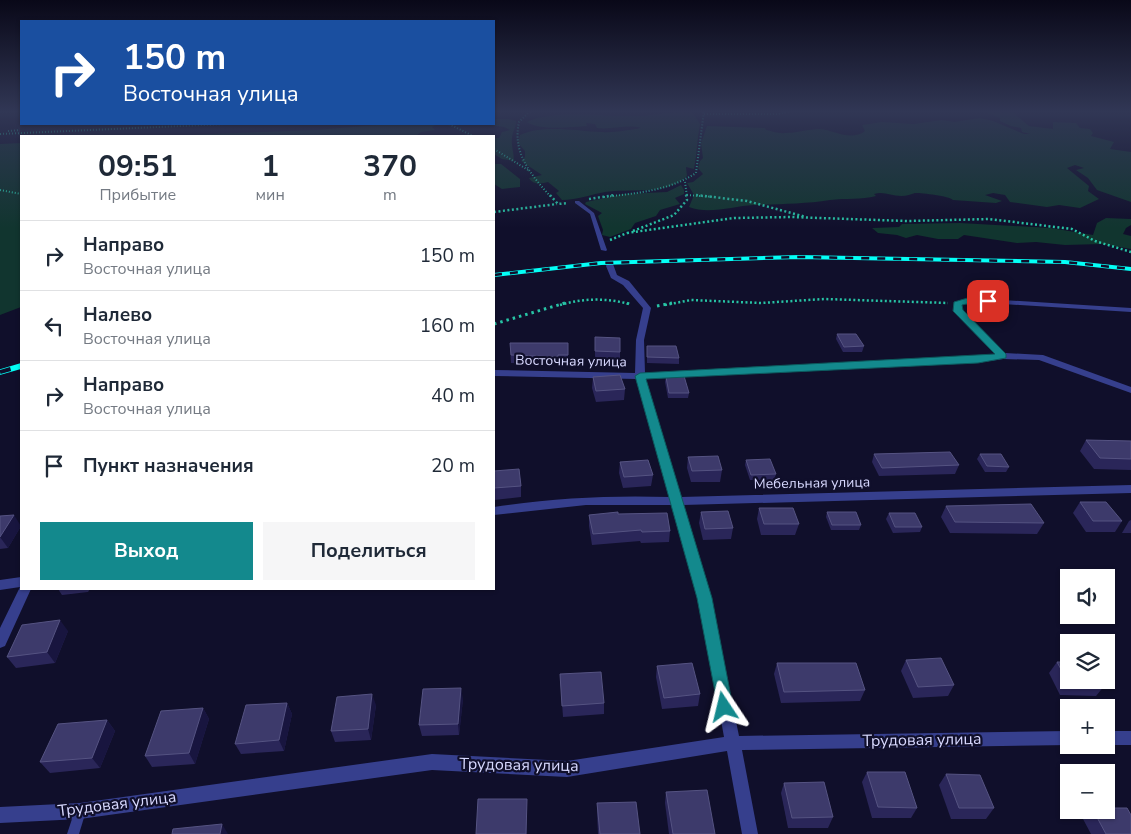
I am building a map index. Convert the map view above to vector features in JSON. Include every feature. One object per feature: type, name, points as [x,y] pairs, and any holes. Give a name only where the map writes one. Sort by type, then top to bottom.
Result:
[{"type":"street","points":[[610,266],[614,276],[626,283],[647,308],[640,340],[640,376],[705,598],[731,743],[750,834]]},
{"type":"street","points":[[1002,356],[958,311],[958,304],[971,300],[1131,310]]},
{"type":"street","name":"Восточная улица","points":[[495,373],[640,376],[978,360],[1002,356],[1040,357],[1131,390]]},
{"type":"street","name":"Мебельная улица","points":[[495,511],[567,501],[623,498],[678,501],[1131,489]]},
{"type":"street","points":[[0,585],[20,582]]},
{"type":"street","points":[[0,642],[25,590]]},
{"type":"street","name":"Трудовая улица","points":[[0,816],[80,811],[432,762],[567,769],[731,743],[1060,738]]},
{"type":"street","points":[[1115,738],[1131,738]]},
{"type":"lane","points":[[576,202],[592,213],[604,250]]},
{"type":"lane","points":[[73,834],[80,811]]},
{"type":"path","points":[[495,150],[528,171],[558,204]]},
{"type":"path","points":[[520,150],[528,171]]},
{"type":"path","points":[[495,212],[576,202],[615,194],[660,190],[685,182],[696,174],[699,150]]},
{"type":"path","points":[[602,243],[674,214],[687,200],[685,182]]},
{"type":"path","points":[[0,190],[20,194]]},
{"type":"path","points":[[687,195],[720,196],[785,209],[808,218]]},
{"type":"path","points":[[627,233],[734,218],[907,221],[989,219],[1072,229],[1095,241],[1131,252]]},
{"type":"path","points":[[495,324],[576,300],[615,300],[647,308],[691,300],[761,303],[824,299],[958,304]]},
{"type":"green space","points":[[0,150],[20,150],[20,307],[0,315]]},
{"type":"green space","points":[[495,150],[513,150],[514,161],[502,159],[495,155]]},
{"type":"green space","points":[[697,150],[694,169],[686,167],[687,176],[669,186],[659,189],[605,192],[568,200],[562,200],[556,193],[559,191],[548,182],[537,183],[529,178],[542,175],[521,161],[525,157],[525,151]]},
{"type":"green space","points":[[702,150],[1116,150],[1131,152],[1131,202],[1097,190],[1088,178],[1076,170],[1084,168],[1075,165],[1067,168],[1089,186],[1088,191],[1099,199],[1080,208],[1059,205],[1047,207],[1010,202],[1005,195],[993,193],[985,195],[1002,201],[996,203],[953,200],[941,196],[915,193],[901,196],[881,193],[865,198],[705,210],[689,207],[694,195],[687,183],[693,182],[703,174],[698,168],[703,158]]},
{"type":"green space","points":[[495,164],[501,164],[520,179],[520,187],[502,189],[495,185]]},
{"type":"green space","points":[[681,185],[684,194],[675,198],[680,204],[660,210],[656,216],[635,223],[631,229],[610,237],[602,235],[603,230],[598,216],[602,213],[585,204],[586,202],[623,194],[667,192]]},
{"type":"green space","points":[[1106,218],[1131,219],[1131,225],[1126,228],[1123,234],[1131,236],[1131,249],[1102,244],[1017,243],[964,235],[958,239],[938,239],[917,235],[906,238],[878,233],[872,228],[899,227],[902,224],[960,223],[1051,228],[1093,235],[1097,223]]},
{"type":"building","points":[[837,334],[856,334],[864,346],[844,347]]},
{"type":"building","points":[[595,337],[620,338],[620,352],[595,351]]},
{"type":"building","points":[[510,343],[568,343],[568,355],[558,355],[558,357],[511,355]]},
{"type":"building","points":[[647,346],[676,346],[679,358],[647,357]]},
{"type":"building","points":[[620,375],[625,389],[596,391],[593,377]]},
{"type":"building","points":[[684,376],[689,393],[669,393],[666,377]]},
{"type":"building","points":[[1086,440],[1131,441],[1131,459],[1100,458]]},
{"type":"building","points":[[950,452],[959,465],[882,468],[874,454]]},
{"type":"building","points":[[980,454],[1001,454],[1009,467],[987,466]]},
{"type":"building","points":[[718,456],[722,470],[692,471],[688,457]]},
{"type":"building","points":[[770,459],[776,474],[751,475],[746,460]]},
{"type":"building","points":[[648,460],[653,475],[624,477],[620,462]]},
{"type":"building","points":[[519,469],[521,486],[495,488],[495,471]]},
{"type":"building","points":[[1080,502],[1106,502],[1122,521],[1093,521]]},
{"type":"building","points":[[1031,504],[1044,523],[955,522],[946,506]]},
{"type":"building","points":[[759,508],[793,508],[799,524],[764,524]]},
{"type":"building","points":[[728,511],[733,528],[705,529],[701,512]]},
{"type":"building","points":[[618,512],[618,514],[667,513],[670,531],[642,532],[641,530],[593,534],[589,515]]},
{"type":"building","points":[[827,512],[856,512],[861,525],[832,525]]},
{"type":"building","points":[[889,513],[915,513],[922,527],[895,527]]},
{"type":"building","points":[[14,515],[0,537],[0,516]]},
{"type":"building","points":[[60,620],[47,652],[7,657],[22,625]]},
{"type":"building","points":[[941,658],[954,685],[918,687],[906,660]]},
{"type":"building","points":[[692,663],[700,694],[664,698],[657,666]]},
{"type":"building","points":[[777,663],[856,663],[865,690],[784,692]]},
{"type":"building","points":[[601,672],[604,703],[562,706],[560,674]]},
{"type":"building","points":[[461,688],[458,724],[419,725],[423,689]]},
{"type":"building","points":[[372,694],[368,729],[331,731],[337,697]]},
{"type":"building","points":[[287,703],[279,740],[235,744],[246,705]]},
{"type":"building","points":[[203,708],[189,753],[145,756],[161,711]]},
{"type":"building","points":[[107,720],[92,758],[40,762],[58,724]]},
{"type":"building","points":[[867,772],[905,772],[917,808],[878,807]]},
{"type":"building","points":[[946,774],[980,775],[994,808],[959,808]]},
{"type":"building","points":[[824,782],[833,817],[792,818],[784,783]]},
{"type":"building","points":[[707,790],[715,834],[673,834],[666,792]]},
{"type":"building","points":[[478,799],[527,799],[526,834],[476,834]]},
{"type":"building","points":[[636,802],[640,834],[600,834],[597,803]]},
{"type":"building","points":[[1115,808],[1127,808],[1131,815],[1131,834],[1106,834],[1098,819],[1115,819]]},
{"type":"building","points":[[222,824],[220,834],[172,834],[173,829]]},
{"type":"railway","points":[[495,275],[601,263],[799,257],[1065,262],[1131,269]]},
{"type":"railway","points":[[0,372],[20,366]]},
{"type":"route","points":[[724,707],[705,598],[640,376],[978,360],[1002,356],[958,311],[958,304],[971,300],[988,301]]}]
